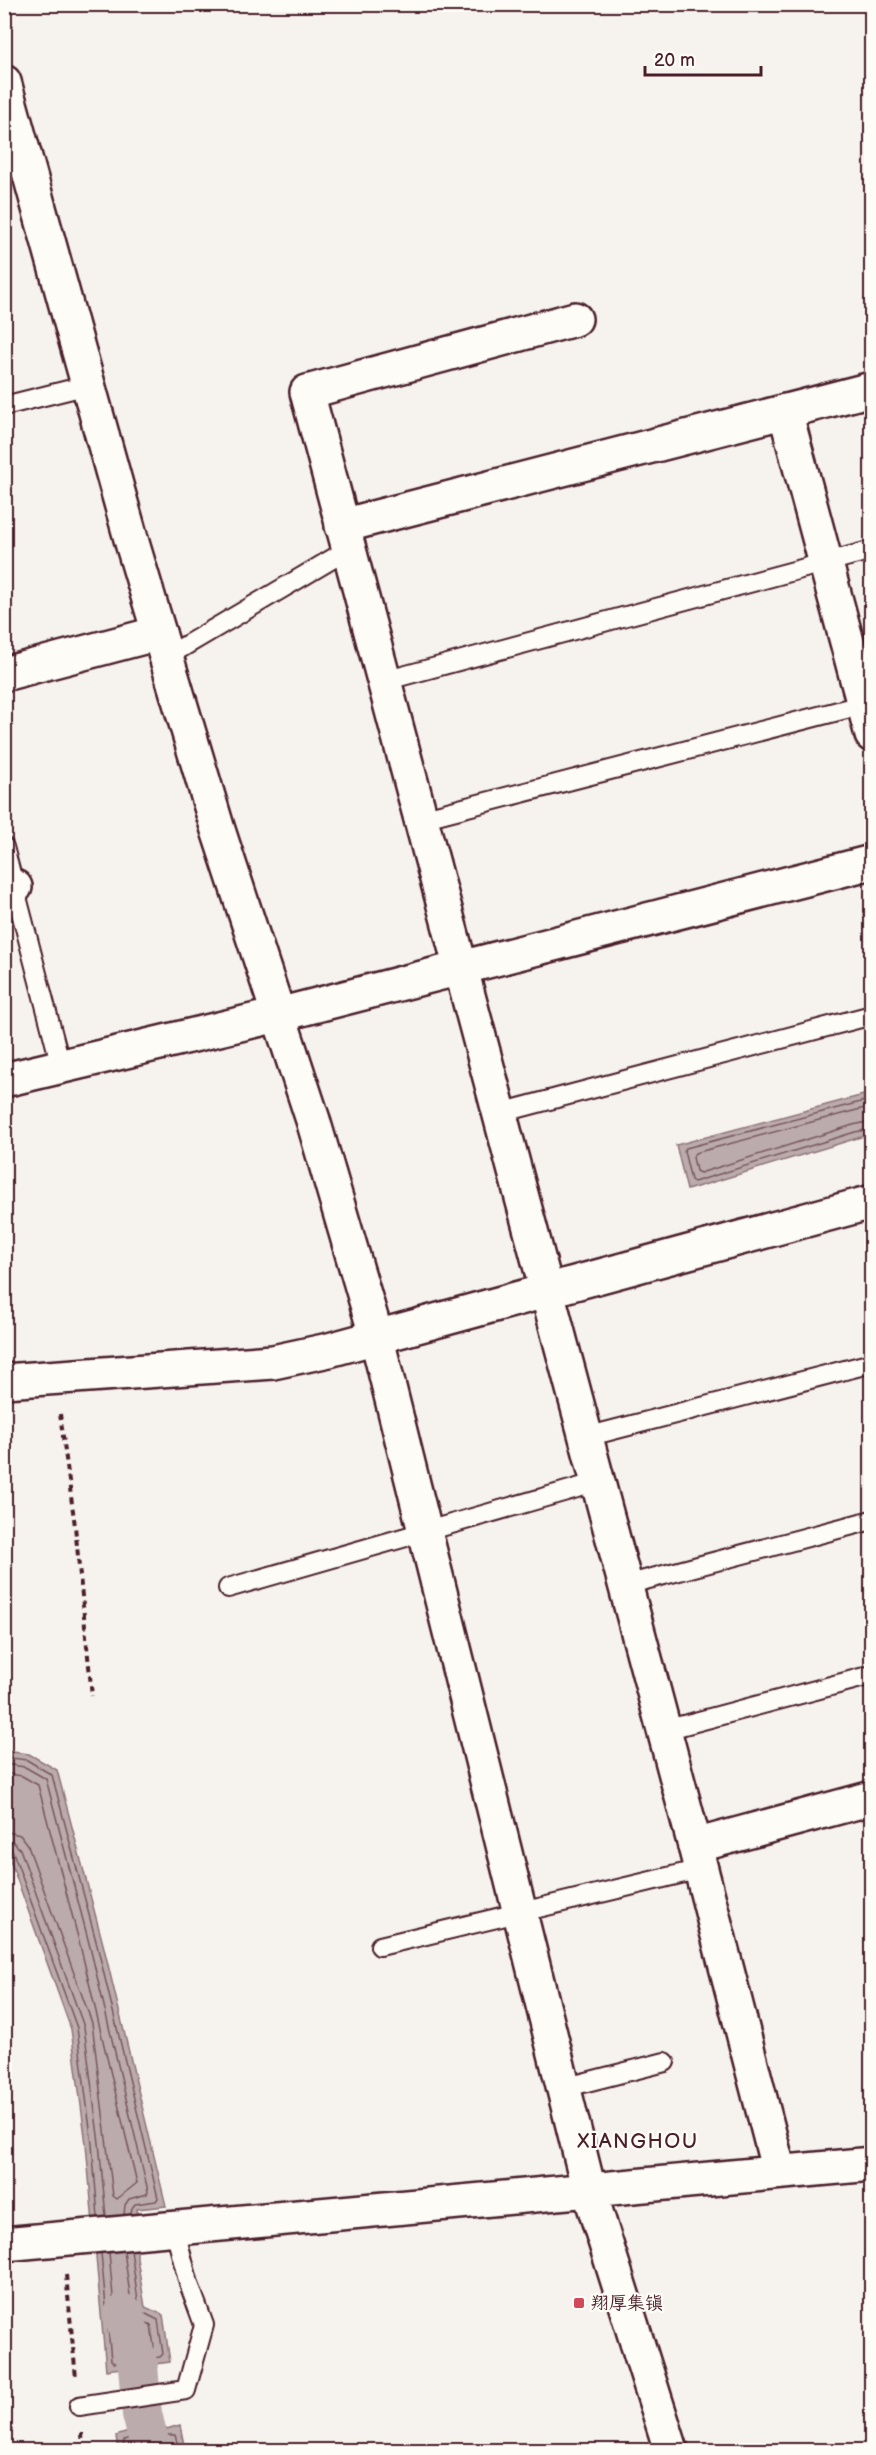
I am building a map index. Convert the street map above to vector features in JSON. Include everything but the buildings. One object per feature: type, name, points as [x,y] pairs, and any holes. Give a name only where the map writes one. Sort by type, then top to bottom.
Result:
[{"type":"street","points":[[4,82],[163,645],[218,830],[313,1120],[376,1335],[589,2190],[671,2448]]},
{"type":"street","points":[[575,319],[306,392],[626,1585],[778,2172]]},
{"type":"street","points":[[346,538],[785,411],[872,389]]},
{"type":"street","points":[[785,411],[869,714]]},
{"type":"street","points":[[4,674],[163,645]]},
{"type":"street","points":[[4,1080],[278,1015],[872,862]]},
{"type":"street","points":[[4,1381],[273,1362],[329,1350],[376,1335],[872,1202]]},
{"type":"street","points":[[698,1857],[872,1798]]},
{"type":"street","points":[[4,2244],[872,2164]]},
{"type":"lane","points":[[4,406],[88,385]]},
{"type":"lane","points":[[163,645],[346,538]]},
{"type":"lane","points":[[384,681],[872,550]]},
{"type":"lane","points":[[421,819],[869,714]]},
{"type":"lane","points":[[4,846],[10,888],[61,1066]]},
{"type":"lane","points":[[500,1113],[872,1015]]},
{"type":"lane","points":[[586,1437],[872,1363]]},
{"type":"lane","points":[[228,1588],[598,1482]]},
{"type":"lane","points":[[626,1585],[872,1520]]},
{"type":"lane","points":[[664,1730],[872,1675]]},
{"type":"lane","points":[[380,1946],[520,1912],[698,1857]]},
{"type":"lane","points":[[563,2088],[665,2062]]},
{"type":"lane","points":[[79,2406],[186,2390],[204,2325],[189,2284],[174,2227]]},
{"type":"path","points":[[55,1377],[75,1526],[92,1696]]},
{"type":"path","points":[[72,2238],[79,2406],[84,2451]]},
{"type":"water","points":[[871,1093],[871,1134],[687,1190],[676,1145]]},
{"type":"water","points":[[4,1751],[29,1754],[57,1770],[103,1944],[166,2206],[137,2209],[137,2258],[145,2307],[163,2315],[170,2362],[106,2370],[86,2144],[71,2029],[5,1846]]},
{"type":"water","points":[[142,2414],[157,2414],[163,2430],[180,2425],[185,2450],[118,2450],[116,2436],[141,2428]]},
{"type":"waterway","points":[[124,2314],[138,2366],[142,2414],[151,2450]]},
{"type":"place","name":"翔厚集镇","points":[[579,2303]]},
{"type":"district","name":"XIANGHOU","points":[[638,2141]]}]
